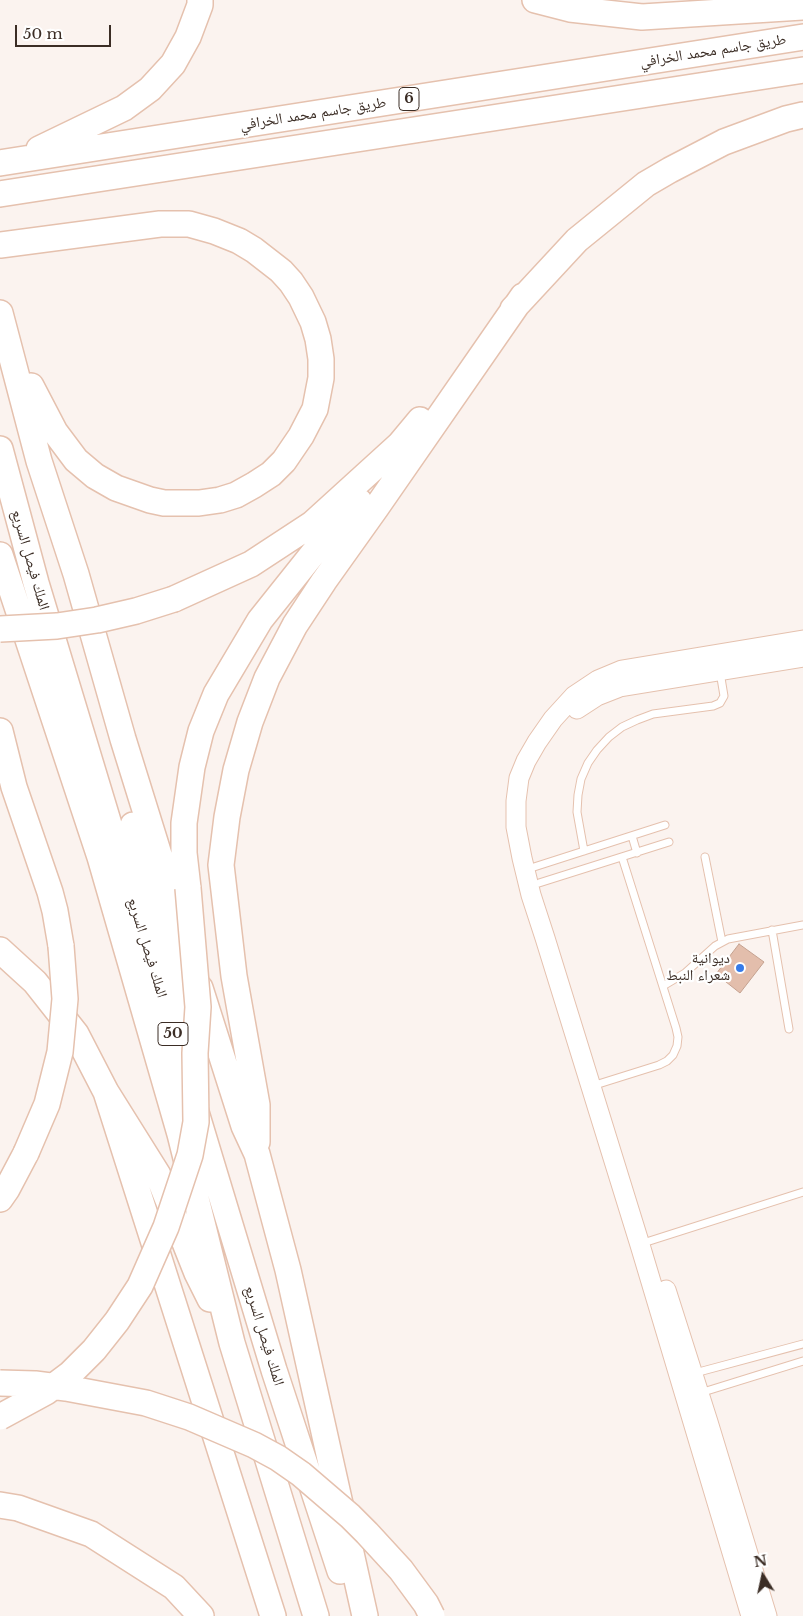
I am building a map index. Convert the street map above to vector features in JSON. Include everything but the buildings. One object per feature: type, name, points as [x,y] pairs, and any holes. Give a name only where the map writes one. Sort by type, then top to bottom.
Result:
[{"type":"highway","points":[[8,162],[124,108],[150,89],[173,64],[188,37],[200,5],[200,0]]},
{"type":"highway","points":[[535,0],[570,10],[642,17],[803,7]]},
{"type":"highway","name":"طريق جاسم محمد الخرافي","points":[[8,162],[803,37]]},
{"type":"highway","name":"طريق جاسم محمد الخرافي","points":[[12,193],[803,70]]},
{"type":"highway","points":[[0,629],[57,626],[97,620],[136,611],[174,599],[251,564],[312,524],[400,444],[523,296],[577,240],[646,184],[670,170],[724,142],[786,119],[803,115]]},
{"type":"highway","points":[[0,245],[131,226],[178,223],[214,231],[239,241],[281,271],[301,297],[313,322],[321,359],[321,378],[315,409],[302,436],[284,461],[271,474],[236,495],[213,501],[183,504],[150,500],[116,488],[86,469],[76,460],[48,422],[2,318]]},
{"type":"highway","points":[[257,1154],[257,1105],[234,976],[221,865],[226,817],[236,770],[250,722],[268,678],[295,626],[324,581],[523,296]]},
{"type":"highway","points":[[2,318],[39,461],[76,574],[126,748],[244,1126],[257,1154],[288,1270],[365,1616]]},
{"type":"highway","points":[[0,431],[30,490],[54,552],[72,608],[172,963],[195,1053]]},
{"type":"highway","points":[[0,1416],[46,1392],[70,1374],[94,1350],[117,1321],[140,1286],[166,1227],[190,1155],[196,1122],[197,1083],[195,1053],[198,1007],[184,853],[184,823],[192,767],[201,731],[216,694],[260,620],[319,546],[396,462],[400,444]]},
{"type":"highway","name":"الملك فيصل السريع","points":[[0,449],[42,602],[274,1370],[355,1616]]},
{"type":"highway","name":"الملك فيصل السريع","points":[[0,555],[100,857],[178,1125],[232,1343],[316,1616]]},
{"type":"highway","points":[[0,731],[14,787],[55,911],[61,946],[65,999],[60,1052],[47,1104],[26,1153],[0,1199]]},
{"type":"highway","points":[[0,799],[37,855]]},
{"type":"highway","points":[[0,950],[35,982],[76,1034],[106,1092],[158,1174],[197,1273],[232,1343]]},
{"type":"highway","points":[[106,1092],[273,1616]]},
{"type":"highway","points":[[0,1383],[35,1384],[66,1388],[146,1403],[189,1417],[254,1444],[302,1474],[350,1516],[401,1570],[426,1604],[432,1616]]},
{"type":"highway","points":[[0,1505],[18,1508],[91,1534],[174,1587],[201,1616]]},
{"type":"street","points":[[766,1616],[692,1395],[596,1084],[537,875],[527,830],[526,807],[528,786],[541,755],[555,732],[574,710],[596,696],[620,687],[803,640]]},
{"type":"street","points":[[596,1084],[531,895],[522,858],[516,826],[516,801],[519,778],[526,761],[553,719],[574,696],[598,680],[622,670],[803,657]]},
{"type":"street","points":[[692,1395],[751,1616]]},
{"type":"lane","points":[[584,851],[577,812],[578,795],[585,771],[597,750],[615,732],[637,720],[653,714],[713,706],[720,703],[724,696],[719,662]]},
{"type":"lane","points":[[537,875],[584,851],[665,825]]},
{"type":"lane","points":[[632,836],[637,853]]},
{"type":"lane","points":[[537,875],[622,857],[669,842]]},
{"type":"lane","points":[[596,1084],[659,1065],[667,1061],[677,1046],[678,1037],[622,857]]},
{"type":"lane","points":[[706,857],[722,942]]},
{"type":"lane","points":[[663,986],[722,942],[734,937],[803,925]]},
{"type":"lane","points":[[772,930],[789,1029]]},
{"type":"lane","points":[[645,1243],[803,1192]]},
{"type":"lane","points":[[686,1376],[803,1344]]},
{"type":"lane","points":[[692,1395],[803,1362]]},
{"type":"place","name":"ديوانية شعراء النبط","points":[[740,968]]}]
